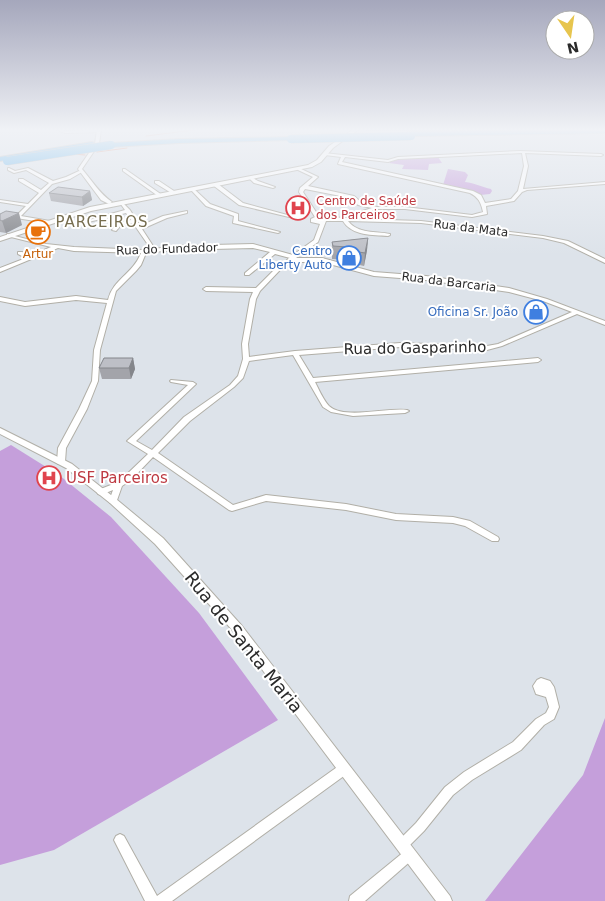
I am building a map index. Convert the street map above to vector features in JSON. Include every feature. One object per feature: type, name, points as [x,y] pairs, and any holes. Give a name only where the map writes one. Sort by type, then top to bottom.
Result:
[{"type":"main road","points":[[0,238],[105,203],[122,203],[296,171]]},
{"type":"street","points":[[31,171],[53,183]]},
{"type":"street","points":[[125,171],[160,196]]},
{"type":"street","points":[[101,492],[119,485],[154,454],[187,419],[237,382],[243,372],[246,359],[245,350],[252,299],[257,290],[268,278],[316,241],[320,235],[320,221],[301,192],[316,177],[305,171]]},
{"type":"street","points":[[304,187],[352,197],[360,204],[377,208],[405,208],[472,216],[485,213],[484,205],[479,196],[471,192],[376,171]]},
{"type":"street","points":[[484,205],[512,200],[520,191],[525,171]]},
{"type":"street","points":[[18,217],[41,192],[53,183],[80,172],[105,203]]},
{"type":"street","points":[[251,178],[260,184],[273,187]]},
{"type":"street","points":[[21,180],[41,192]]},
{"type":"street","points":[[157,182],[175,193]]},
{"type":"street","points":[[520,191],[605,183]]},
{"type":"street","points":[[216,185],[241,204],[289,216]]},
{"type":"street","points":[[193,189],[208,205],[236,214],[235,222],[278,232]]},
{"type":"street","points":[[0,201],[29,205]]},
{"type":"street","points":[[122,203],[153,249]]},
{"type":"street","points":[[352,220],[355,215],[377,208]]},
{"type":"street","points":[[80,223],[128,211]]},
{"type":"street","points":[[139,228],[165,217],[185,212]]},
{"type":"street","points":[[11,216],[48,222]]},
{"type":"street","points":[[345,220],[347,225],[355,229],[388,235]]},
{"type":"street","points":[[114,230],[118,224],[135,221]]},
{"type":"street","name":"Rua da Mata","points":[[320,221],[421,222],[549,238],[572,244],[605,260]]},
{"type":"street","name":"Rua do Fundador","points":[[9,235],[58,246],[144,252],[153,249],[253,246],[275,251],[292,259]]},
{"type":"street","points":[[0,270],[58,246]]},
{"type":"street","points":[[247,274],[275,251]]},
{"type":"street","points":[[61,462],[62,448],[83,409],[95,381],[96,356],[113,291],[138,268],[144,252]]},
{"type":"street","points":[[20,253],[30,258]]},
{"type":"street","name":"Rua da Barcaria","points":[[292,259],[322,260],[374,274],[496,288],[545,300],[605,323]]},
{"type":"street","points":[[206,290],[257,290]]},
{"type":"street","points":[[0,298],[25,304],[76,298],[109,302]]},
{"type":"street","name":"Rua do Gasparinho","points":[[246,359],[295,353],[400,345],[487,348],[500,345],[578,312]]},
{"type":"street","points":[[295,353],[326,407],[332,412],[344,414],[405,410]]},
{"type":"street","points":[[311,380],[538,360]]},
{"type":"street","points":[[173,380],[193,384],[131,441],[154,454],[232,508],[266,498],[346,506],[396,517],[453,520],[467,523],[495,539]]},
{"type":"street","name":"Rua de Santa Maria","points":[[0,431],[61,462],[113,501],[160,541],[203,587],[238,629],[445,901]]},
{"type":"street","points":[[50,456],[62,448]]},
{"type":"street","points":[[113,501],[119,485]]},
{"type":"street","points":[[355,901],[406,850],[420,827],[449,791],[468,776],[517,746],[540,722],[550,716],[554,707],[550,692]]},
{"type":"street","points":[[161,901],[344,769]]},
{"type":"street","points":[[120,840],[152,901]]},
{"type":"shaded area","points":[[447,171],[460,171],[468,175],[465,182],[491,189],[492,191],[490,194],[480,195],[443,185]]},
{"type":"shaded area","points":[[11,445],[59,475],[111,517],[199,613],[278,720],[54,850],[0,865],[0,451]]},
{"type":"shaded area","points":[[605,718],[605,901],[485,901],[583,775]]},
{"type":"building","points":[[58,187],[90,191],[82,197],[49,193]]},
{"type":"building","points":[[6,211],[19,213],[2,221],[0,220],[0,214]]},
{"type":"building","points":[[368,238],[365,253],[346,250],[347,247],[333,246],[332,242]]},
{"type":"building","points":[[104,358],[133,358],[129,368],[99,368]]},
{"type":"place","name":"Centro de Saúde dos Parceiros","points":[[298,208]]},
{"type":"place","name":"Artur","points":[[38,232]]},
{"type":"place","name":"Centro Liberty Auto","points":[[349,258]]},
{"type":"place","name":"Oficina Sr. João","points":[[536,312]]},
{"type":"place","name":"USF Parceiros","points":[[49,478]]},
{"type":"district","name":"PARCEIROS","points":[[102,222]]}]
